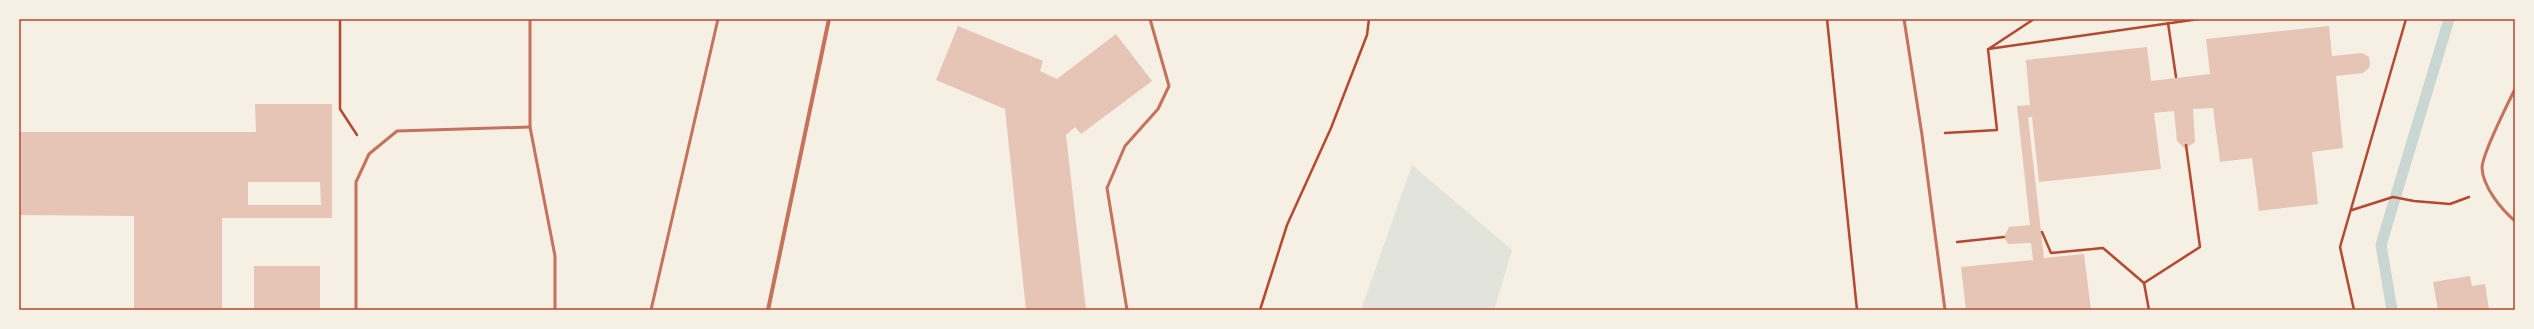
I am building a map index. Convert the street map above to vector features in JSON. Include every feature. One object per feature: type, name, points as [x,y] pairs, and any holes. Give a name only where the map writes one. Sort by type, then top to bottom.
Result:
[{"type":"street","points":[[768,310],[829,19]]},
{"type":"lane","points":[[530,19],[530,127],[555,256],[555,310]]},
{"type":"lane","points":[[651,310],[718,19]]},
{"type":"lane","points":[[1127,310],[1108,188],[1125,146],[1158,109],[1169,86],[1150,19]]},
{"type":"lane","points":[[1904,19],[1922,135],[1945,310]]},
{"type":"lane","points":[[2515,89],[2496,130],[2482,167],[2488,189],[2515,221]]},
{"type":"lane","points":[[356,310],[356,182],[369,154],[397,131],[530,127]]},
{"type":"path","points":[[340,19],[340,109],[369,154]]},
{"type":"path","points":[[1260,310],[1288,225],[1331,128],[1367,35],[1369,19]]},
{"type":"path","points":[[1827,19],[1857,310]]},
{"type":"path","points":[[1988,49],[2034,19]]},
{"type":"path","points":[[1988,49],[2199,19]]},
{"type":"path","points":[[2354,310],[2340,246],[2352,210],[2406,19]]},
{"type":"path","points":[[2168,24],[2176,77]]},
{"type":"path","points":[[1922,135],[1997,130],[1988,49]]},
{"type":"path","points":[[2144,283],[2200,247],[2186,145]]},
{"type":"path","points":[[2352,210],[2398,196],[2414,202],[2450,204],[2488,189]]},
{"type":"path","points":[[2042,232],[2051,252],[2103,248],[2144,283],[2148,310]]},
{"type":"path","points":[[1936,244],[2004,237]]},
{"type":"shaded area","points":[[1412,165],[1512,250],[1494,310],[1361,310]]},
{"type":"building","points":[[958,26],[1043,61],[1040,71],[1057,79],[1116,34],[1152,81],[1081,134],[1075,127],[1066,135],[1086,310],[1026,310],[1005,109],[936,80]]},
{"type":"building","points":[[2329,26],[2332,56],[2362,53],[2369,57],[2370,63],[2369,68],[2363,73],[2336,76],[2343,148],[2312,152],[2318,204],[2259,211],[2252,158],[2220,162],[2213,108],[2193,109],[2195,142],[2185,149],[2177,141],[2174,111],[2154,113],[2161,169],[2039,182],[2032,117],[2028,117],[2044,258],[2084,254],[2091,310],[1966,310],[1961,267],[2033,260],[2031,243],[2008,244],[2004,237],[2009,227],[2030,225],[2017,106],[2030,105],[2026,60],[2147,47],[2151,81],[2210,74],[2206,39]]},
{"type":"building","points":[[255,104],[332,104],[332,218],[222,218],[222,310],[134,310],[134,216],[19,215],[19,132],[256,132]],"holes":[[[248,182],[320,182],[321,205],[248,205]]]},
{"type":"building","points":[[254,266],[320,266],[320,310],[254,310]]},
{"type":"building","points":[[2470,276],[2472,286],[2485,284],[2489,310],[2438,310],[2433,282]]},
{"type":"waterway","points":[[2392,310],[2381,245],[2449,19]]}]
